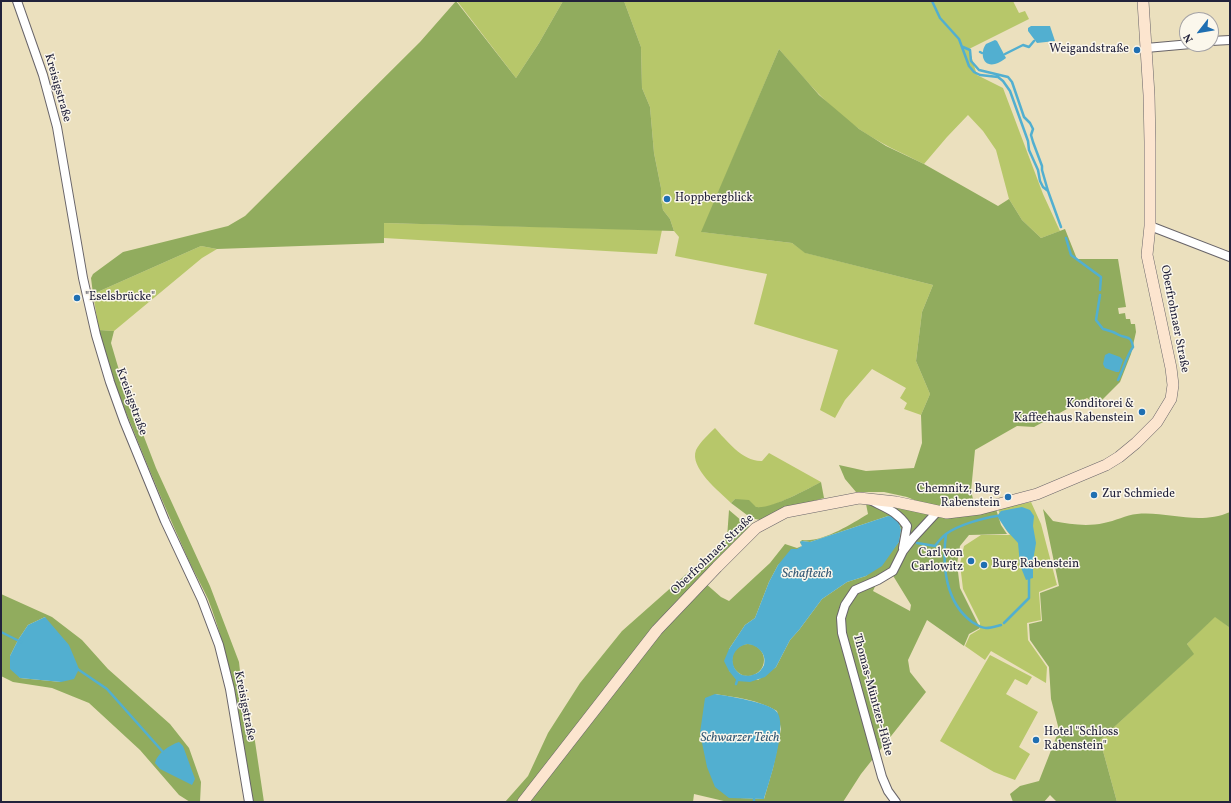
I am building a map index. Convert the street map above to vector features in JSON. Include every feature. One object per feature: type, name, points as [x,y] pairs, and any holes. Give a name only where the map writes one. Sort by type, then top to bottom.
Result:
[{"type":"main road","name":"Oberfrohnaer Straße","points":[[523,802],[657,630],[756,528],[766,522],[786,512],[859,498],[896,502],[947,513],[980,509],[1037,494],[1106,465],[1119,457],[1136,443],[1157,422],[1171,399],[1173,385],[1171,368],[1147,255],[1150,226],[1149,102],[1143,1]]},
{"type":"street","name":"Kreisigstraße","points":[[17,1],[43,75],[57,127],[83,278],[96,335],[110,382],[124,421],[165,521],[202,600],[219,645],[230,689],[249,802]]},
{"type":"street","points":[[1219,41],[1230,40]]},
{"type":"street","points":[[1146,48],[1179,45]]},
{"type":"street","points":[[1150,226],[1230,257]]},
{"type":"street","points":[[867,499],[902,518],[907,526],[903,551]]},
{"type":"street","name":"Thomas-Müntzer-Höhe","points":[[896,802],[888,792],[882,777],[842,633],[841,618],[845,605],[856,590],[893,571],[903,551],[937,512]]},
{"type":"green space","points":[[456,1],[516,78],[539,43],[563,1],[624,1],[641,47],[642,88],[650,107],[654,153],[661,188],[661,199],[663,210],[670,219],[674,231],[384,223],[384,243],[217,249],[201,246],[93,294],[91,278],[93,274],[123,252],[228,226],[245,216],[420,42]]},
{"type":"green space","points":[[457,1],[563,1],[539,43],[516,78]]},
{"type":"green space","points":[[624,1],[1013,1],[1019,13],[1025,11],[1029,19],[969,49],[977,75],[1003,88],[1043,194],[1060,231],[1041,238],[1022,220],[1009,199],[996,150],[983,131],[968,115],[924,164],[874,139],[848,121],[817,92],[779,49],[702,232],[792,243],[806,253],[933,285],[922,312],[916,361],[930,394],[921,415],[904,409],[907,403],[900,398],[906,388],[872,369],[845,400],[835,418],[820,410],[838,350],[754,324],[767,274],[675,256],[679,237],[674,231],[670,219],[663,210],[661,188],[654,153],[650,107],[642,88],[641,47]]},
{"type":"green space","points":[[779,49],[819,95],[859,129],[886,146],[924,164],[998,206],[1009,199],[1022,220],[1041,238],[1065,229],[1077,259],[1118,259],[1126,307],[1118,308],[1119,314],[1125,313],[1126,319],[1130,319],[1131,324],[1135,324],[1136,332],[1131,354],[1120,382],[1097,405],[1087,398],[1034,427],[1017,426],[975,450],[971,491],[974,503],[944,509],[929,506],[907,497],[884,492],[856,492],[845,479],[839,465],[866,471],[914,468],[922,443],[921,415],[930,394],[916,361],[922,312],[933,285],[805,253],[792,243],[701,232]]},
{"type":"green space","points":[[383,223],[662,230],[657,254],[384,238]]},
{"type":"green space","points":[[201,246],[217,249],[202,258],[114,331],[99,330],[93,294]]},
{"type":"green space","points":[[99,330],[114,331],[111,343],[121,377],[156,468],[210,586],[239,662],[243,698],[253,728],[264,802],[253,802],[236,699],[217,624],[208,599],[174,528],[122,404],[109,367]]},
{"type":"green space","points":[[715,428],[730,444],[748,458],[762,461],[769,453],[821,482],[791,497],[766,507],[754,507],[735,499],[731,503],[701,472],[695,457],[698,447]]},
{"type":"green space","points":[[821,482],[824,498],[785,509],[760,520],[751,518],[731,503],[735,499],[749,500],[756,507],[763,507],[779,502]]},
{"type":"green space","points":[[1031,502],[1041,524],[1057,585],[1039,592],[1041,620],[1027,623],[1028,640],[1047,667],[1046,683],[991,651],[985,660],[965,646],[970,635],[980,629],[980,623],[963,589],[960,564],[964,546],[981,535],[1010,535],[1004,526],[998,509]]},
{"type":"green space","points":[[866,504],[894,506],[918,512],[996,509],[1001,525],[1007,534],[969,535],[960,546],[957,564],[960,588],[980,628],[969,634],[964,646],[927,620],[908,660],[910,672],[926,692],[861,774],[843,802],[728,802],[694,794],[693,802],[505,802],[528,776],[548,733],[580,683],[622,631],[727,538],[729,510],[749,527],[705,583],[721,597],[729,601],[770,563],[785,544],[797,548],[802,546],[800,542],[802,540],[818,539],[827,536],[868,514]],"holes":[[[888,516],[899,523],[901,530],[899,542],[866,576],[847,582],[822,599],[790,640],[776,667],[758,680],[729,671],[729,649],[745,625],[755,618],[769,582],[778,565],[802,546],[801,542],[810,542]],[[892,574],[911,605],[910,611],[873,591],[877,582]],[[715,694],[763,704],[777,711],[781,729],[773,768],[764,799],[740,798]]]},
{"type":"green space","points":[[1043,509],[1053,521],[1084,525],[1104,523],[1137,514],[1160,514],[1206,518],[1230,512],[1230,628],[1215,617],[1187,644],[1194,654],[1100,740],[1117,802],[1057,802],[1050,795],[1044,802],[1013,802],[1010,794],[1020,786],[1039,781],[1059,730],[1051,699],[1049,667],[1030,640],[1029,624],[1042,621],[1040,593],[1059,586]]},
{"type":"green space","points":[[1,594],[52,617],[82,640],[108,669],[170,724],[189,748],[201,782],[200,802],[190,802],[179,795],[140,750],[89,703],[52,688],[13,682],[1,676]],"holes":[[[45,617],[61,682],[20,678],[10,656],[28,625]]]},
{"type":"green space","points":[[1215,616],[1230,628],[1230,802],[1117,802],[1100,740],[1193,654],[1187,644]]},
{"type":"green space","points":[[745,644],[751,644],[761,651],[764,660],[763,666],[757,673],[751,676],[745,676],[735,669],[732,663],[732,657],[739,647]]},
{"type":"green space","points":[[990,655],[1032,677],[1027,685],[1015,679],[1006,694],[1038,712],[1019,747],[1030,754],[1015,780],[994,772],[940,741]]},
{"type":"water","points":[[1031,26],[1050,26],[1055,41],[1037,43],[1028,31],[1028,28]]},
{"type":"water","points":[[995,40],[1006,58],[996,64],[987,63],[983,58],[984,47],[986,44]]},
{"type":"water","points":[[1109,353],[1120,357],[1123,360],[1119,372],[1105,368],[1103,364],[1105,355]]},
{"type":"water","points":[[1022,507],[1030,510],[1034,516],[1033,526],[1036,543],[1033,561],[1033,578],[1026,580],[1020,565],[1018,543],[1007,531],[997,516],[1001,511]]},
{"type":"water","name":"Schafteich","points":[[888,516],[895,517],[901,530],[899,542],[882,566],[866,576],[847,582],[822,599],[790,640],[776,667],[765,677],[750,682],[737,681],[729,671],[724,661],[729,649],[745,625],[755,618],[769,582],[778,565],[791,549],[797,549],[802,546],[800,542],[810,542]],"holes":[[[747,644],[755,646],[761,651],[765,661],[759,672],[747,676],[736,670],[733,665],[733,659],[739,647]]]},
{"type":"water","points":[[45,617],[69,645],[79,669],[74,679],[61,682],[20,678],[10,669],[10,656],[28,625]]},
{"type":"water","name":"Schwarzer Teich","points":[[715,694],[747,700],[764,705],[776,711],[779,718],[779,740],[777,754],[764,799],[729,798],[715,787],[707,767],[700,733],[705,698]]},
{"type":"water","points":[[179,742],[183,746],[195,779],[192,785],[160,769],[155,763],[158,756],[164,750]]},
{"type":"waterway","points":[[932,1],[940,18],[959,39],[969,66],[974,72],[980,75],[998,77],[1010,91],[1028,141],[1029,150],[1038,170],[1040,181],[1043,187],[1048,191],[1061,227]]},
{"type":"waterway","points":[[1005,54],[1023,45],[1029,47],[1034,41]]},
{"type":"waterway","points":[[963,47],[970,50],[971,61],[979,70],[1008,77],[1012,82],[1024,117],[1033,129],[1031,135],[1042,166],[1048,191]]},
{"type":"waterway","points":[[1066,238],[1071,255],[1101,277],[1100,290]]},
{"type":"waterway","points":[[1100,295],[1096,320],[1103,329],[1130,339],[1133,347],[1118,380]]},
{"type":"waterway","points":[[917,543],[935,546],[945,535],[957,528],[978,520],[997,516]]},
{"type":"waterway","points":[[946,534],[945,570],[947,582],[956,604],[963,614],[979,626],[988,628],[1001,625]]},
{"type":"waterway","points":[[1004,623],[1029,598],[1029,579]]},
{"type":"waterway","points":[[1,632],[21,642]]},
{"type":"waterway","points":[[76,668],[107,689],[163,752]]},
{"type":"place","name":"Weigandstraße","points":[[1137,50]]},
{"type":"place","name":"Hoppbergblick","points":[[667,199]]},
{"type":"place","name":"\"Eselsbrücke\"","points":[[77,298]]},
{"type":"place","name":"Konditorei & Kaffeehaus Rabenstein","points":[[1142,412]]},
{"type":"place","name":"Zur Schmiede","points":[[1094,495]]},
{"type":"place","name":"Chemnitz, Burg Rabenstein","points":[[1008,497]]},
{"type":"place","name":"Carl von Carlowitz","points":[[971,561]]},
{"type":"place","name":"Burg Rabenstein","points":[[984,565]]},
{"type":"place","name":"Hotel \"Schloss Rabenstein\"","points":[[1036,740]]}]
